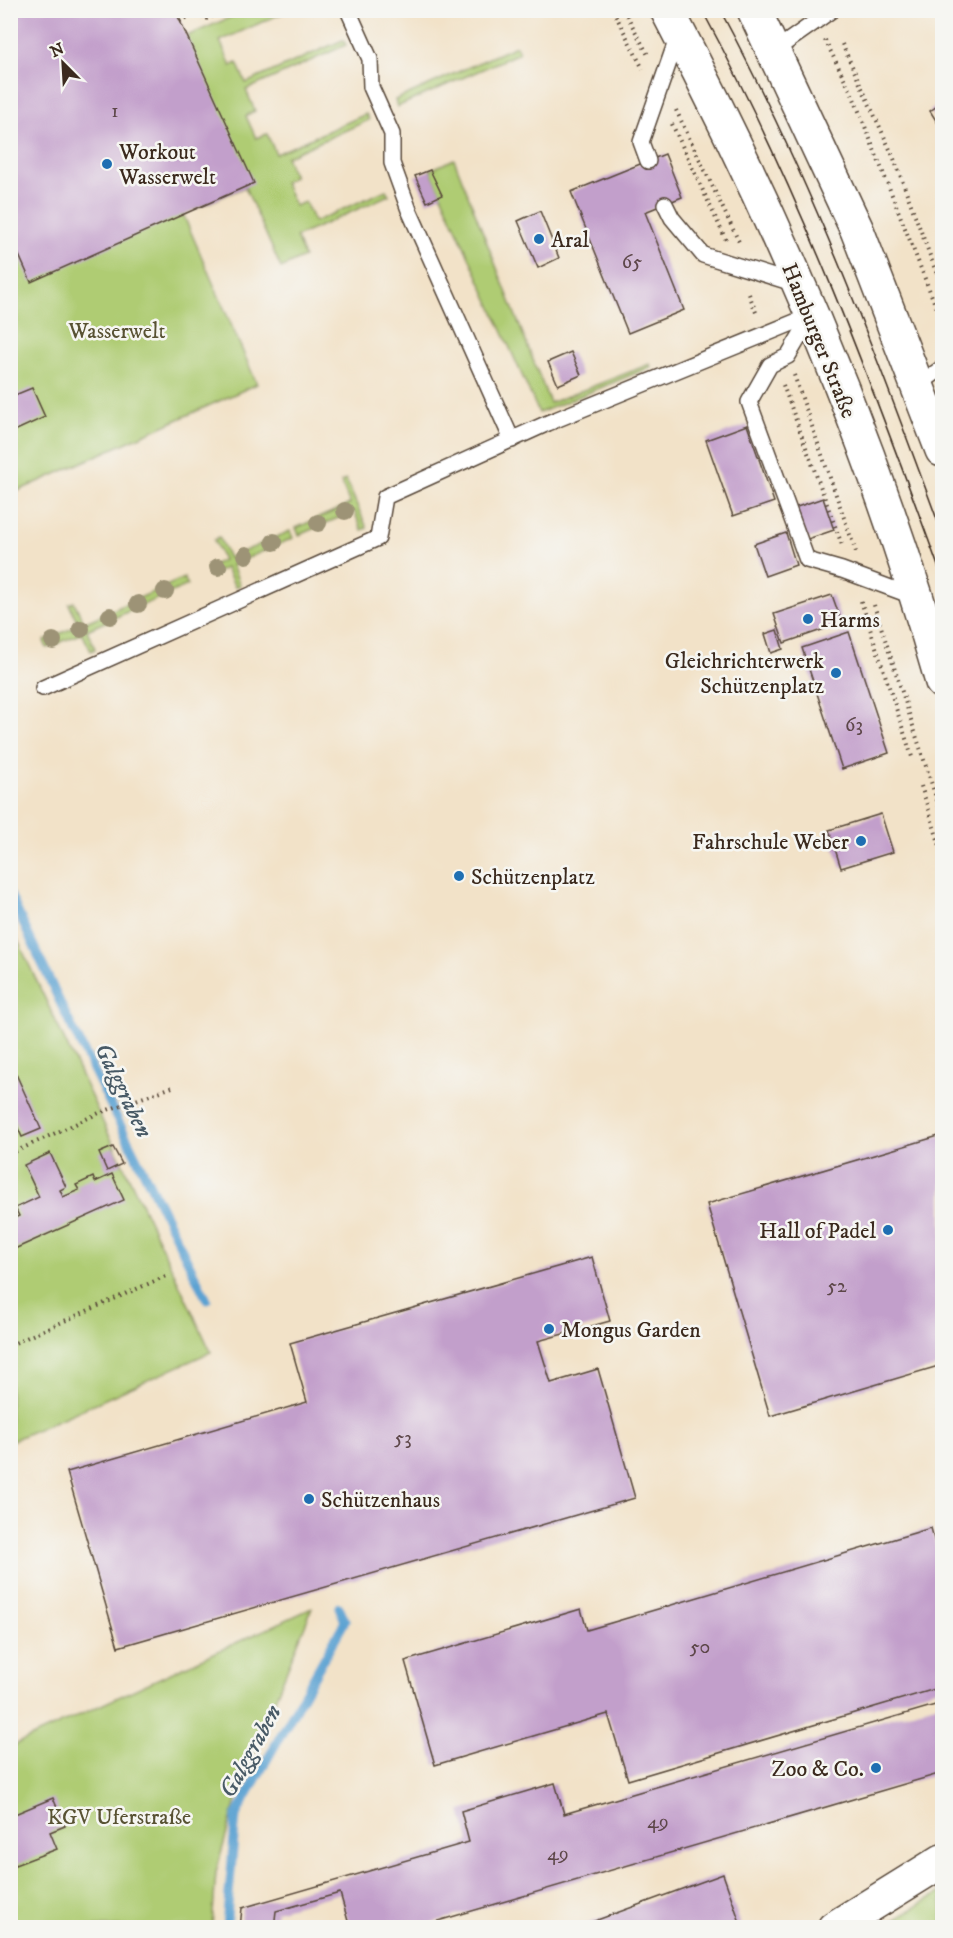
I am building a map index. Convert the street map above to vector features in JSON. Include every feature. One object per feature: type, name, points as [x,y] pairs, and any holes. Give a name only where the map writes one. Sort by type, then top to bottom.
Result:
[{"type":"main road","points":[[754,10],[857,230],[930,377],[942,450]]},
{"type":"main road","name":"Hamburger Straße","points":[[673,22],[722,115],[812,315],[869,460],[918,598],[942,682]]},
{"type":"main road","points":[[834,1928],[942,1861]]},
{"type":"lane","points":[[348,10],[370,59],[371,87],[392,134],[392,163],[409,210],[512,440]]},
{"type":"lane","points":[[774,51],[832,10]]},
{"type":"lane","points":[[648,161],[640,142],[663,83],[673,22]]},
{"type":"lane","points":[[665,204],[672,218],[703,255],[799,285]]},
{"type":"lane","points":[[43,688],[378,538],[385,497],[548,423],[812,315]]},
{"type":"lane","points":[[812,315],[782,359],[770,365],[749,402],[807,560],[918,598]]},
{"type":"path","points":[[183,10],[187,18]]},
{"type":"path","points":[[180,21],[201,11],[204,20],[226,10]]},
{"type":"path","points":[[613,10],[646,75]]},
{"type":"path","points":[[624,10],[663,83],[752,270]]},
{"type":"path","points":[[816,21],[853,96],[942,321]]},
{"type":"path","points":[[842,44],[893,156],[942,288]]},
{"type":"path","points":[[670,121],[729,246]]},
{"type":"path","points":[[746,286],[759,321]]},
{"type":"path","points":[[782,359],[842,544]]},
{"type":"path","points":[[782,359],[865,579],[942,816]]},
{"type":"path","points":[[860,599],[912,757]]},
{"type":"path","points":[[921,786],[942,850]]},
{"type":"path","points":[[10,1154],[104,1112],[175,1086]]},
{"type":"path","points":[[10,1345],[166,1276]]},
{"type":"green space","name":"Wasserwelt","points":[[10,11],[187,36],[245,11],[287,11],[220,41],[231,66],[237,63],[246,83],[343,40],[346,45],[246,90],[255,111],[246,116],[256,138],[267,134],[276,154],[366,114],[369,120],[286,157],[294,177],[284,182],[295,206],[305,202],[314,222],[386,190],[389,195],[296,237],[304,257],[281,268],[245,187],[183,214],[257,384],[11,494]]},
{"type":"green space","points":[[516,46],[519,53],[397,107],[395,100]]},
{"type":"green space","points":[[454,159],[550,403],[650,364],[651,367],[539,413],[430,170]]},
{"type":"green space","points":[[346,480],[367,528],[362,530],[354,511],[299,535],[296,528],[350,504],[341,482]]},
{"type":"green space","points":[[290,531],[293,538],[232,565],[240,585],[235,587],[226,568],[213,574],[209,567],[223,560],[214,540],[219,537],[229,558]]},
{"type":"green space","points":[[184,578],[188,585],[87,630],[95,649],[91,651],[82,633],[47,648],[44,641],[79,625],[69,604],[74,602],[84,623]]},
{"type":"green space","points":[[10,924],[211,1352],[11,1441],[10,1441]]},
{"type":"green space","name":"KGV Uferstraße","points":[[312,1608],[240,1786],[216,1872],[212,1927],[11,1927],[10,1747]]},
{"type":"green space","points":[[942,1891],[942,1927],[883,1927]]},
{"type":"building","points":[[10,10],[175,10],[254,183],[31,282],[10,235]]},
{"type":"building","points":[[942,103],[942,130],[930,111]]},
{"type":"building","name":"Aral","points":[[665,154],[682,197],[645,212],[684,310],[628,333],[571,192]]},
{"type":"building","points":[[430,170],[442,195],[427,202],[415,176]]},
{"type":"building","name":"Aral","points":[[540,211],[559,258],[538,268],[518,221]]},
{"type":"building","points":[[571,352],[581,375],[558,385],[548,362]]},
{"type":"building","points":[[32,388],[45,417],[10,433],[10,397]]},
{"type":"building","points":[[747,425],[774,502],[733,516],[706,440]]},
{"type":"building","points":[[823,498],[834,530],[802,541],[791,509]]},
{"type":"building","points":[[786,533],[796,565],[765,576],[754,544]]},
{"type":"building","name":"Harms","points":[[832,595],[842,623],[784,643],[774,614]]},
{"type":"building","points":[[777,630],[783,649],[771,653],[765,634]]},
{"type":"building","points":[[849,632],[889,753],[842,769],[802,648]]},
{"type":"building","name":"Fahrschule Weber","points":[[881,814],[893,852],[841,868],[829,830]]},
{"type":"building","points":[[16,1074],[41,1129],[22,1137],[10,1111],[10,1076]]},
{"type":"building","points":[[942,1135],[942,1365],[770,1416],[707,1204]]},
{"type":"building","points":[[113,1147],[122,1164],[107,1171],[99,1153]]},
{"type":"building","points":[[50,1153],[66,1187],[60,1190],[63,1197],[79,1190],[76,1185],[93,1177],[95,1182],[112,1174],[124,1200],[10,1251],[10,1220],[19,1216],[15,1208],[39,1197],[24,1165]]},
{"type":"building","points":[[592,1257],[610,1321],[538,1341],[551,1383],[598,1369],[635,1498],[118,1647],[67,1472],[307,1402],[290,1343]]},
{"type":"building","points":[[931,1528],[942,1568],[942,1687],[628,1780],[608,1714],[435,1765],[405,1661],[581,1609],[587,1630]]},
{"type":"building","points":[[942,1703],[942,1773],[414,1928],[350,1928],[340,1893],[276,1911],[274,1928],[240,1928],[242,1908],[469,1842],[461,1811],[555,1783],[564,1814]]},
{"type":"building","points":[[53,1798],[65,1826],[50,1832],[57,1849],[10,1867],[10,1816]]},
{"type":"building","points":[[723,1874],[742,1928],[578,1928],[578,1927]]},
{"type":"waterway","name":"Galggraben","points":[[10,895],[65,1013],[207,1300]]},
{"type":"waterway","name":"Galggraben","points":[[226,1928],[236,1815],[345,1621],[339,1607]]},
{"type":"tram line","points":[[702,10],[738,78],[803,218],[889,433],[942,577]]},
{"type":"tram line","points":[[720,10],[753,73],[813,202],[893,400],[942,533]]},
{"type":"place","name":"Workout Wasserwelt","points":[[107,164]]},
{"type":"place","name":"Aral","points":[[539,239]]},
{"type":"place","name":"Harms","points":[[808,619]]},
{"type":"place","name":"Gleichrichterwerk Schützenplatz","points":[[836,673]]},
{"type":"place","name":"Fahrschule Weber","points":[[861,841]]},
{"type":"place","name":"Schützenplatz","points":[[459,876]]},
{"type":"place","name":"Hall of Padel","points":[[888,1230]]},
{"type":"place","name":"Mongus Garden","points":[[549,1329]]},
{"type":"place","name":"Schützenhaus","points":[[309,1499]]},
{"type":"place","name":"Zoo & Co.","points":[[876,1768]]}]
